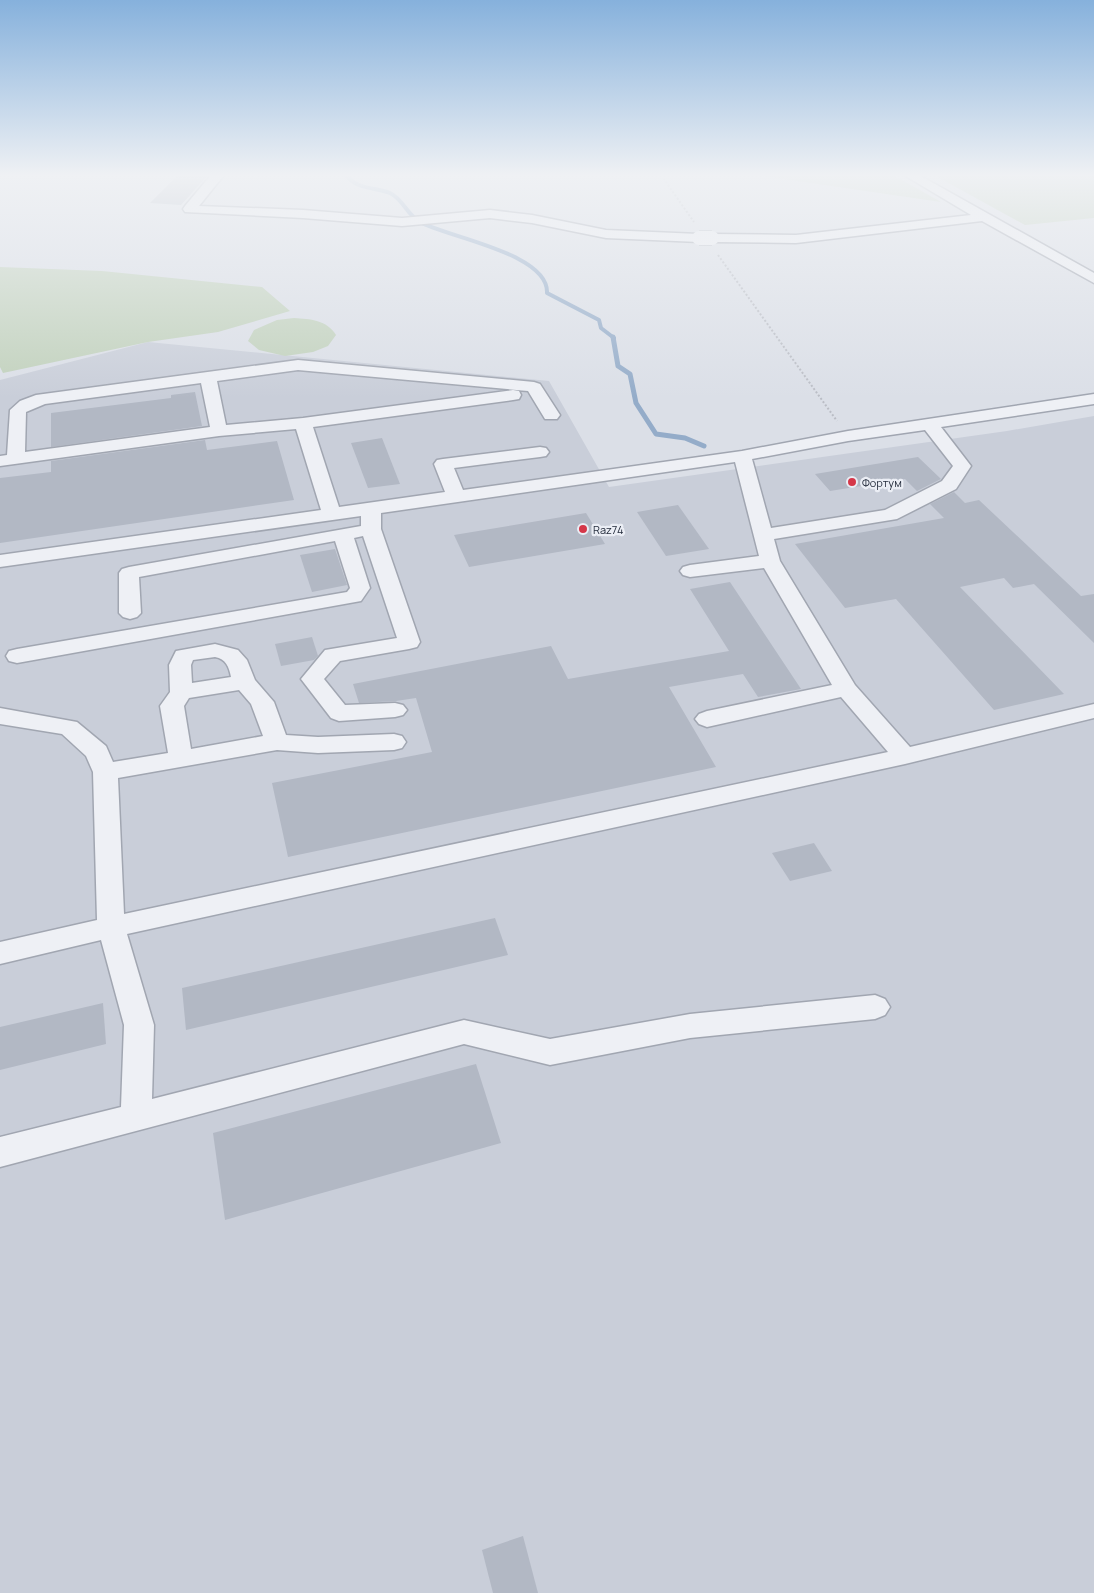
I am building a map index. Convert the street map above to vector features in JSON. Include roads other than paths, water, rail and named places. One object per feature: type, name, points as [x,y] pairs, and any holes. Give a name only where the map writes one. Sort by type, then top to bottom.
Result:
[{"type":"street","points":[[1042,249],[1094,279]]},
{"type":"street","points":[[537,392],[303,423],[219,431],[8,460],[18,410],[26,405],[58,396],[298,365],[534,387],[551,415]]},
{"type":"street","points":[[208,377],[219,431]]},
{"type":"street","points":[[130,613],[129,572],[343,535],[371,518],[456,496],[742,456],[848,436],[1094,399]]},
{"type":"street","points":[[303,423],[331,513]]},
{"type":"street","points":[[763,535],[890,515],[949,485],[962,466],[930,424]]},
{"type":"street","points":[[456,496],[443,464],[540,452]]},
{"type":"street","points":[[742,456],[770,561],[846,689],[905,756]]},
{"type":"street","points":[[0,561],[331,513],[371,518]]},
{"type":"street","points":[[371,518],[409,642],[333,655],[312,679],[339,713],[395,710]]},
{"type":"street","points":[[17,656],[354,597],[360,588],[343,535]]},
{"type":"street","points":[[690,571],[770,561]]},
{"type":"street","points":[[181,758],[172,706],[181,692],[180,665],[184,656],[214,649],[231,655],[241,667],[244,682],[262,702],[277,742]]},
{"type":"street","points":[[181,692],[244,682]]},
{"type":"street","points":[[707,719],[846,689]]},
{"type":"street","points":[[0,953],[111,927],[905,756],[1094,711]]},
{"type":"street","points":[[0,716],[70,727],[97,752],[105,772],[111,927],[138,1025],[136,1116]]},
{"type":"street","points":[[105,772],[277,742],[318,745],[394,742]]},
{"type":"street","points":[[0,1152],[464,1032],[550,1052],[690,1026],[876,1007]]},
{"type":"waterway","points":[[497,249],[532,267],[543,279],[547,293],[599,320],[601,328],[613,337]]},
{"type":"waterway","points":[[613,337],[618,366],[630,374],[636,403],[656,434],[685,438],[704,446]]},
{"type":"place","name":"Фортум","points":[[852,482]]},
{"type":"place","name":"Raz74","points":[[583,529]]}]
